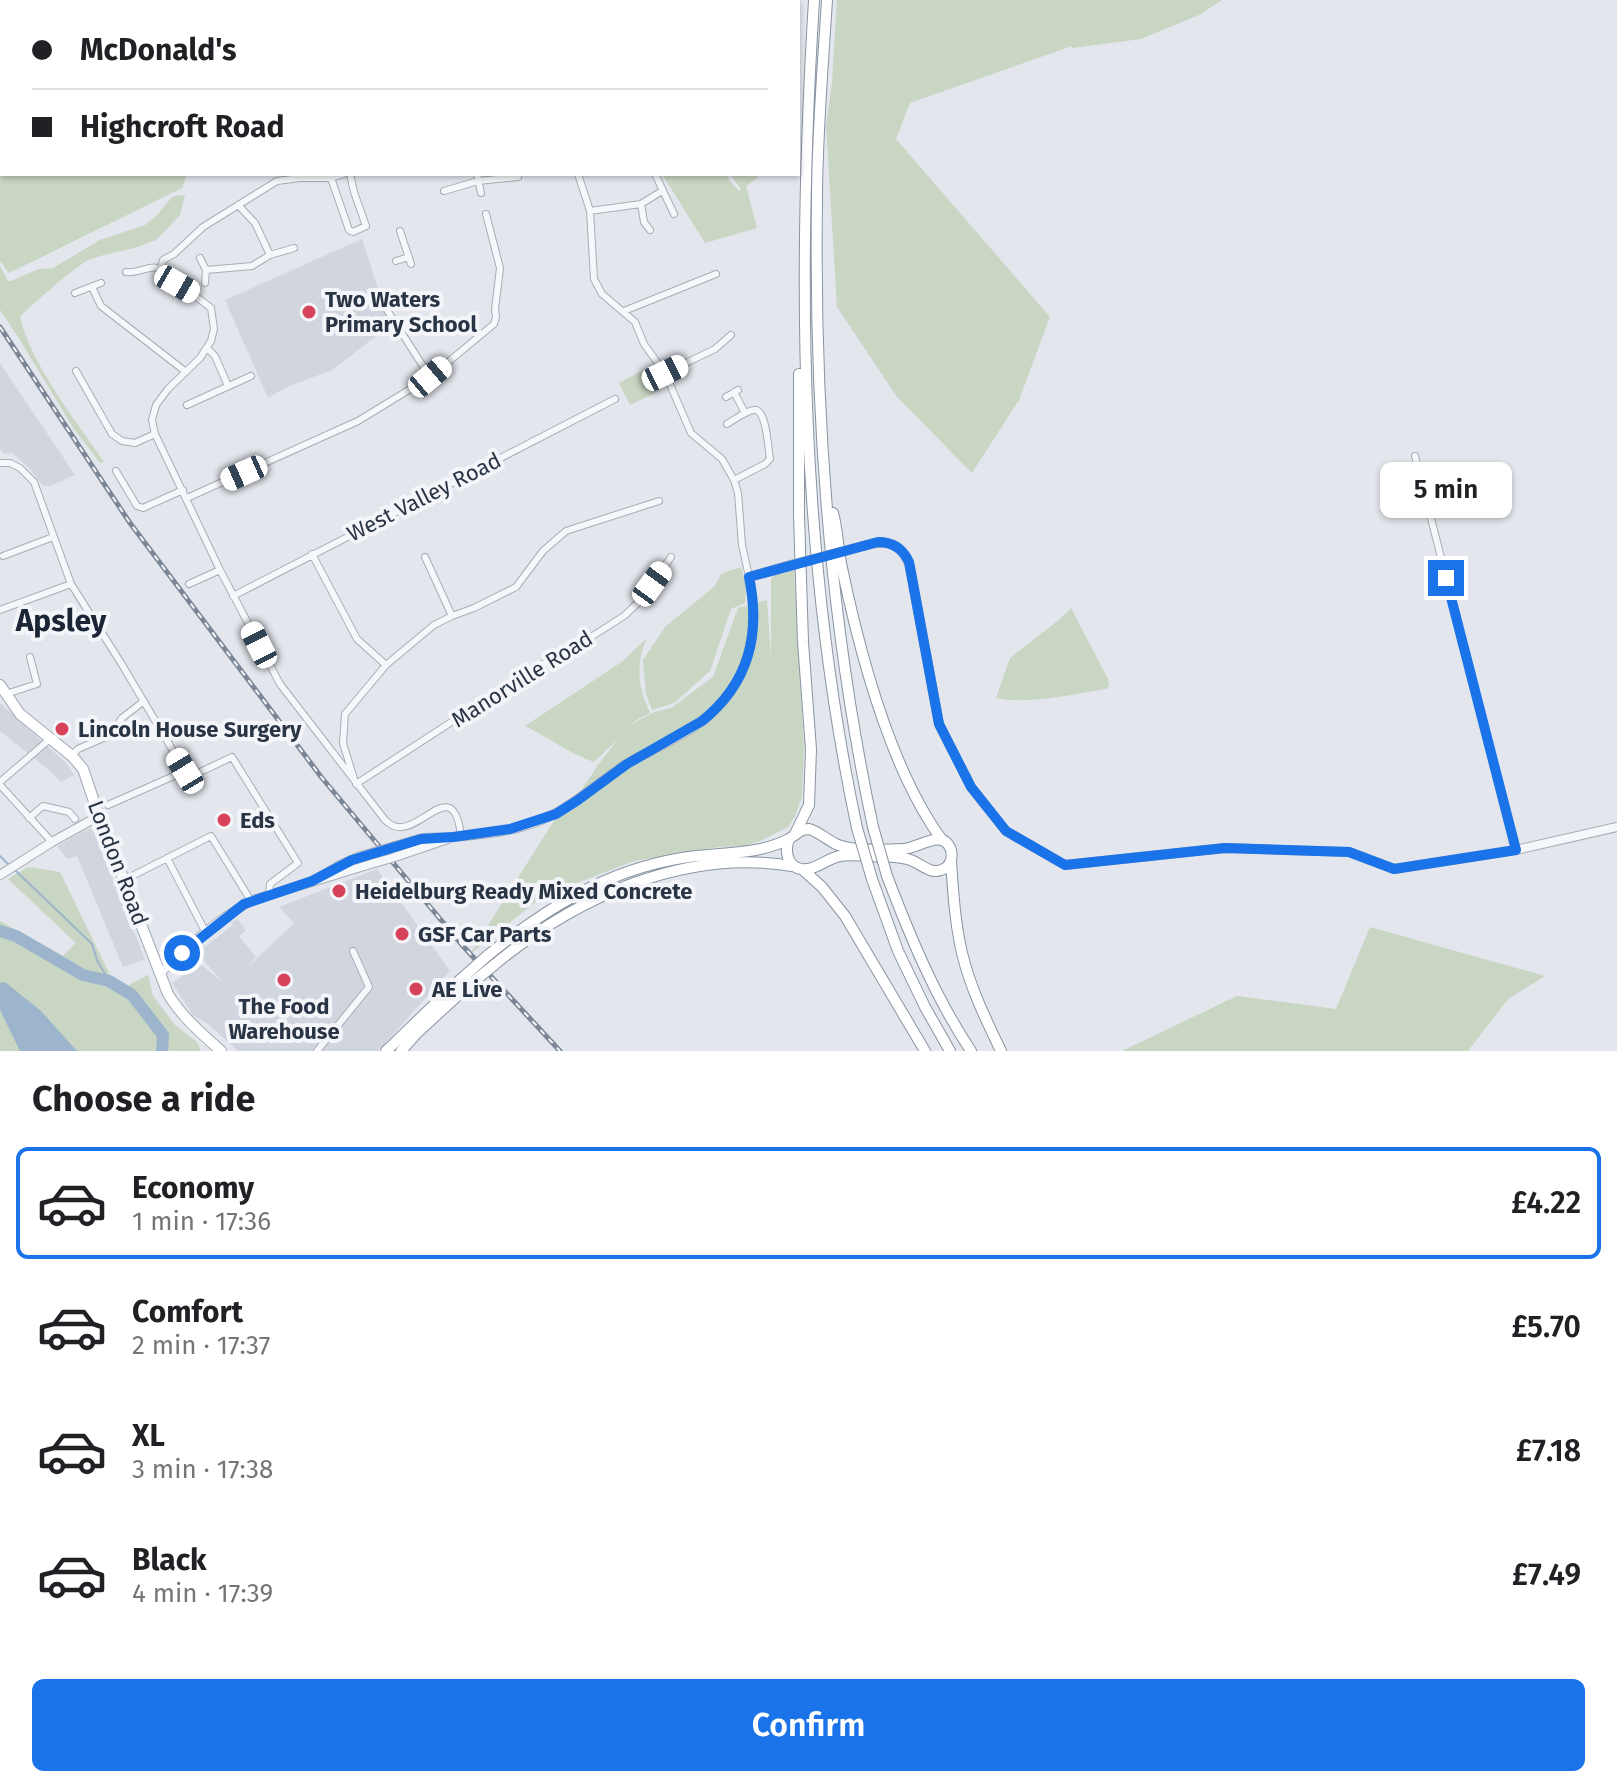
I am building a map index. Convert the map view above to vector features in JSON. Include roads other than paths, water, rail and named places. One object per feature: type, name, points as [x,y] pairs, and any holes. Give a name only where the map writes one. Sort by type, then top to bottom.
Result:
[{"type":"main road","points":[[814,0],[808,96],[804,308],[808,433],[813,518],[837,713],[857,828],[872,879],[898,951],[950,1051]]},
{"type":"main road","points":[[827,0],[817,197],[817,340],[820,419],[835,602],[844,671],[857,751],[887,876],[919,956],[971,1051]]},
{"type":"main road","points":[[804,308],[800,331],[799,515],[811,767],[809,805],[786,851],[788,860],[822,887],[845,916],[925,1051]]},
{"type":"main road","points":[[826,492],[863,654],[901,766],[919,805],[950,848],[962,954],[1001,1051]]},
{"type":"main road","name":"London Road","points":[[3,690],[20,714],[72,756],[83,769],[168,994],[189,1022],[221,1051]]},
{"type":"main road","points":[[491,961],[521,929],[553,907],[615,876],[647,865],[682,858],[756,851],[778,845],[809,829],[845,847],[907,850],[935,839],[942,840]]},
{"type":"main road","points":[[386,1051],[491,961],[547,925],[617,889],[715,864],[769,862],[811,869],[826,860],[849,855],[909,859],[933,871],[941,871],[951,859]]},
{"type":"main road","points":[[401,1051],[464,983]]},
{"type":"street","points":[[161,269],[163,260],[203,227],[277,181],[338,176]]},
{"type":"street","points":[[331,178],[349,230],[353,232],[366,226],[350,176]]},
{"type":"street","points":[[312,881],[358,857],[395,846],[421,839],[510,829],[556,814],[627,764],[691,729],[713,713],[737,682],[750,650],[754,622],[734,480],[722,459],[691,433],[665,373],[644,344],[635,322],[602,294],[594,279],[590,211],[579,176]]},
{"type":"street","points":[[656,176],[674,214]]},
{"type":"street","points":[[444,191],[478,178],[518,177]]},
{"type":"street","points":[[478,178],[481,193]]},
{"type":"street","points":[[590,211],[641,204],[662,191]]},
{"type":"street","points":[[641,204],[644,222],[650,230]]},
{"type":"street","points":[[238,205],[255,223],[270,255]]},
{"type":"street","points":[[187,498],[358,421],[430,377],[494,324],[500,268],[486,214]]},
{"type":"street","points":[[396,261],[410,260],[400,231]]},
{"type":"street","points":[[206,270],[252,266],[270,255],[294,248]]},
{"type":"street","points":[[200,258],[206,270],[205,283]]},
{"type":"street","points":[[126,272],[138,272],[154,266],[211,308],[214,329],[211,341],[156,405],[152,420],[155,434],[220,570],[280,684],[391,825],[403,827],[437,809],[448,808],[458,818],[457,837]]},
{"type":"street","points":[[624,311],[716,274]]},
{"type":"street","points":[[75,293],[101,283]]},
{"type":"street","points":[[92,287],[101,306],[186,372]]},
{"type":"street","points":[[387,310],[430,377]]},
{"type":"street","points":[[665,373],[715,349],[731,335]]},
{"type":"street","points":[[207,348],[215,356],[228,386]]},
{"type":"street","points":[[76,371],[112,434],[122,441],[135,443],[155,434]]},
{"type":"street","points":[[187,405],[251,376]]},
{"type":"street","points":[[90,396],[99,391]]},
{"type":"street","points":[[726,397],[736,391],[745,413]]},
{"type":"street","name":"West Valley Road","points":[[233,596],[615,399]]},
{"type":"street","points":[[727,424],[745,413],[759,411],[763,416],[770,459],[734,480]]},
{"type":"street","points":[[1415,456],[1516,850]]},
{"type":"street","points":[[0,463],[15,465],[34,482],[71,584],[185,771],[196,774],[232,757],[298,863],[270,884],[269,895]]},
{"type":"street","points":[[116,471],[137,506],[143,508],[183,490]]},
{"type":"street","points":[[355,783],[342,735],[345,714],[386,665],[434,625],[516,587],[543,551],[566,531],[659,501]]},
{"type":"street","points":[[3,556],[53,537]]},
{"type":"street","points":[[749,577],[878,542],[897,547],[910,567],[939,724],[971,787],[1006,831],[1065,865],[1225,848],[1349,852],[1394,869],[1516,850],[1617,827]]},
{"type":"street","points":[[312,554],[357,639],[386,665]]},
{"type":"street","points":[[425,557],[452,616]]},
{"type":"street","name":"Manorville Road","points":[[355,783],[533,669],[569,651],[624,616],[641,600],[671,557]]},
{"type":"street","points":[[189,584],[220,570]]},
{"type":"street","points":[[0,610],[71,584]]},
{"type":"street","points":[[3,690],[37,684],[30,657]]},
{"type":"street","points":[[72,756],[78,749],[110,735],[122,718],[144,701]]},
{"type":"street","points":[[324,742],[342,735]]},
{"type":"street","points":[[50,739],[0,783],[52,842]]},
{"type":"street","points":[[108,805],[185,771]]},
{"type":"street","points":[[29,818],[43,806],[69,812],[75,819]]},
{"type":"street","points":[[3,874],[21,860],[99,816]]},
{"type":"street","points":[[124,880],[211,836],[251,901]]},
{"type":"street","points":[[161,973],[206,933],[251,901],[457,837]]},
{"type":"street","points":[[167,858],[206,933]]},
{"type":"street","points":[[317,1051],[369,987],[353,951]]},
{"type":"water","points":[[5,982],[41,1011],[77,1051],[20,1051],[0,1010],[0,983]]},
{"type":"waterway","points":[[0,856],[8,864]]},
{"type":"waterway","points":[[16,871],[92,944],[109,981]]},
{"type":"waterway","points":[[0,931],[16,936],[83,975],[109,981],[132,995],[163,1035],[162,1051]]},
{"type":"railway","points":[[0,327],[130,523],[322,778],[462,945],[560,1051]]},
{"type":"place","name":"Two Waters Primary School","points":[[309,312]]},
{"type":"place","name":"Lincoln House Surgery","points":[[62,729]]},
{"type":"place","name":"Eds","points":[[224,820]]},
{"type":"place","name":"Heidelburg Ready Mixed Concrete","points":[[339,891]]},
{"type":"place","name":"GSF Car Parts","points":[[402,934]]},
{"type":"place","name":"The Food Warehouse","points":[[284,980]]},
{"type":"place","name":"AE Live","points":[[416,989]]},
{"type":"district","name":"Apsley","points":[[61,621]]}]
